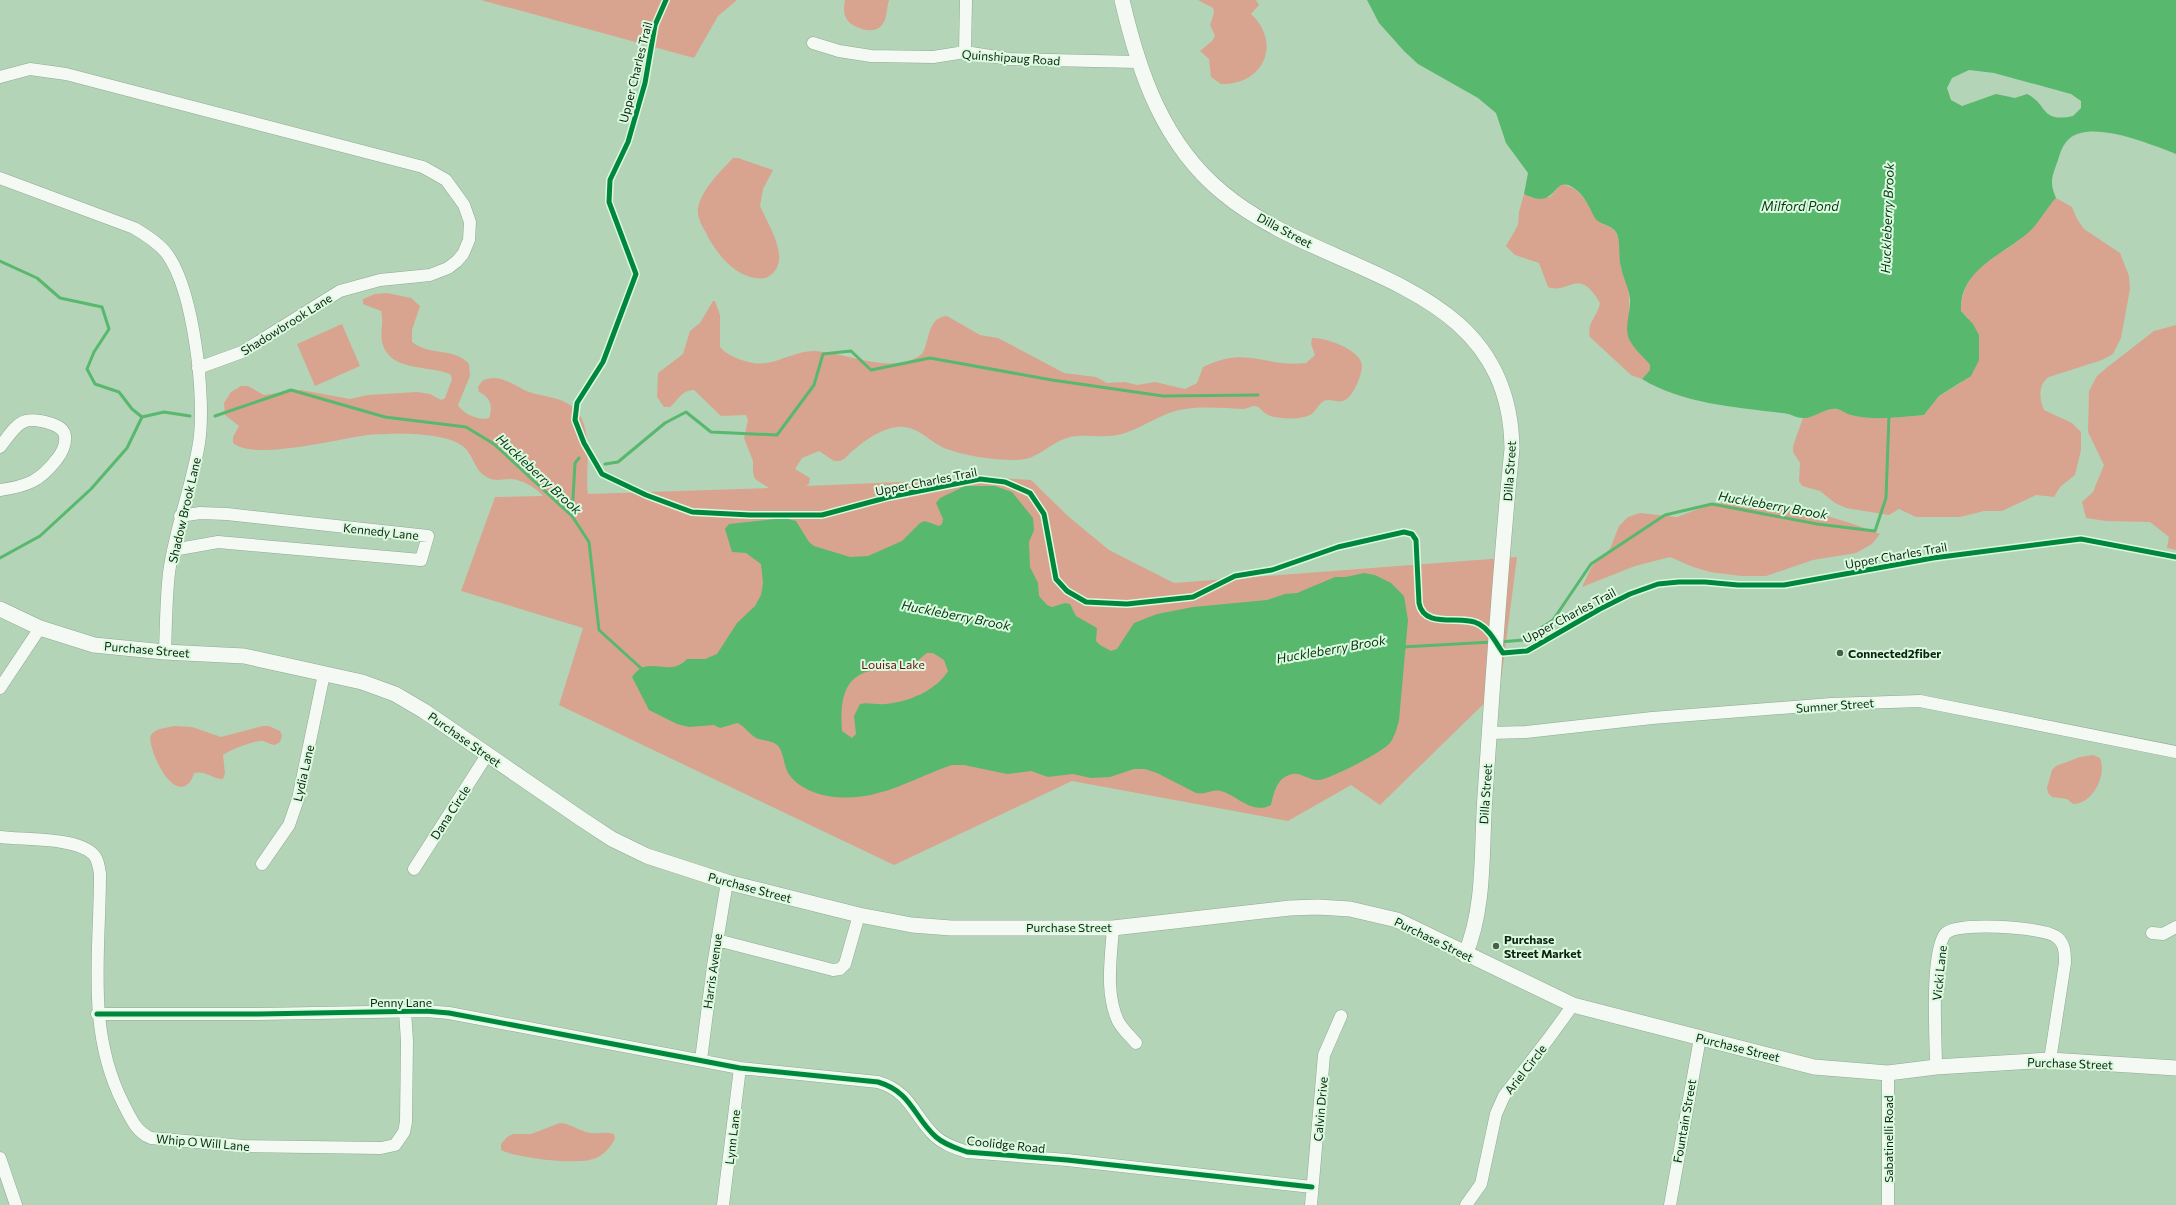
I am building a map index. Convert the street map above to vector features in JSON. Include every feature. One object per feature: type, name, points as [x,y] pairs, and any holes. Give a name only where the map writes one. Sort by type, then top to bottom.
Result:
[{"type":"main road","name":"Dilla Street","points":[[1122,0],[1138,62],[1146,84],[1175,140],[1200,171],[1223,193],[1284,231],[1422,297],[1449,314],[1478,345],[1499,382],[1512,432],[1476,918],[1465,955]]},
{"type":"main road","name":"Purchase Street","points":[[0,610],[40,628],[94,645],[165,652],[244,656],[362,682],[395,694],[424,711],[612,839],[648,856],[727,882],[859,915],[912,925],[951,928],[1113,928],[1290,908],[1318,907],[1350,909],[1397,920],[1465,955],[1572,1005],[1814,1067],[1888,1073],[1936,1067],[2050,1060],[2176,1068]]},
{"type":"street","points":[[965,52],[966,0]]},
{"type":"street","name":"Quinshipaug Road","points":[[813,43],[839,51],[871,56],[933,56],[965,52],[1009,59],[1138,62]]},
{"type":"street","name":"Shadowbrook Lane","points":[[0,77],[30,70],[66,74],[290,131],[423,167],[446,180],[458,194],[470,222],[470,231],[463,254],[457,262],[448,268],[430,275],[380,280],[340,291],[242,352],[198,368]]},
{"type":"street","points":[[0,178],[134,228],[158,245],[167,254],[179,276],[190,316],[198,368]]},
{"type":"street","name":"Shadow Brook Lane","points":[[165,652],[169,574],[180,516],[196,459],[201,425],[198,368]]},
{"type":"street","points":[[0,446],[13,430],[29,419],[36,418],[56,425],[62,429],[65,435],[64,445],[60,455],[44,475],[19,487],[0,490]]},
{"type":"street","name":"Kennedy Lane","points":[[173,550],[218,542],[421,560],[428,536],[227,514],[200,513],[180,516]]},
{"type":"street","points":[[0,688],[40,628]]},
{"type":"street","name":"Lydia Lane","points":[[262,864],[289,825],[298,799],[324,674]]},
{"type":"street","name":"Sumner Street","points":[[1490,733],[1526,732],[1652,718],[1831,704],[1920,701],[2176,752]]},
{"type":"street","name":"Dana Circle","points":[[414,868],[487,755]]},
{"type":"street","name":"Whip O Will Lane","points":[[0,837],[76,845],[94,854],[100,874],[97,1014],[102,1045],[115,1087],[129,1116],[146,1136],[157,1140],[243,1146],[381,1148],[395,1145],[406,1127],[407,1041],[405,1011]]},
{"type":"street","name":"Harris Avenue","points":[[701,1060],[717,940],[727,882]]},
{"type":"street","points":[[717,940],[833,970],[840,969],[845,964],[859,915]]},
{"type":"street","name":"Vicki Lane","points":[[1936,1067],[1937,972],[1939,949],[1946,933],[1953,928],[1991,926],[2037,930],[2056,936],[2063,946],[2065,963],[2050,1060]]},
{"type":"street","points":[[2152,933],[2163,934],[2176,927]]},
{"type":"street","points":[[1113,928],[1110,987],[1113,1008],[1119,1023],[1136,1043]]},
{"type":"street","name":"Ariel Circle","points":[[1466,1205],[1481,1184],[1496,1114],[1504,1096],[1549,1038],[1572,1005]]},
{"type":"street","name":"Penny Lane","points":[[97,1014],[405,1011],[449,1013],[701,1060]]},
{"type":"street","name":"Calvin Drive","points":[[1310,1205],[1324,1055],[1341,1016]]},
{"type":"street","name":"Fountain Street","points":[[1670,1205],[1700,1038]]},
{"type":"street","name":"Coolidge Road","points":[[701,1060],[740,1068],[884,1084],[907,1100],[936,1137],[952,1147],[967,1152],[1068,1160],[1312,1187]]},
{"type":"street","name":"Lynn Lane","points":[[723,1205],[740,1068]]},
{"type":"street","name":"Sabatinelli Road","points":[[1888,1073],[1888,1205]]},
{"type":"street","points":[[0,1158],[16,1205]]},
{"type":"green space","points":[[481,0],[737,0],[718,16],[694,58]]},
{"type":"green space","points":[[845,0],[889,0],[886,17],[883,23],[877,29],[873,30],[862,29],[852,25],[845,16]]},
{"type":"green space","points":[[1198,0],[1256,0],[1259,5],[1251,14],[1260,25],[1265,37],[1266,49],[1264,60],[1258,70],[1248,78],[1236,82],[1221,84],[1211,77],[1209,59],[1200,51],[1212,41],[1215,36],[1210,25],[1214,13],[1213,8]]},
{"type":"green space","points":[[733,158],[738,158],[773,170],[763,189],[760,206],[773,233],[779,254],[778,264],[774,272],[766,278],[746,276],[729,265],[715,249],[702,226],[699,217],[698,208],[703,194],[717,175]]},
{"type":"green space","points":[[1563,184],[1575,189],[1583,197],[1600,223],[1612,228],[1616,232],[1620,244],[1621,268],[1628,286],[1630,341],[1650,365],[1650,370],[1642,379],[1631,375],[1590,337],[1589,332],[1591,324],[1600,303],[1586,286],[1580,283],[1562,288],[1548,287],[1539,263],[1515,255],[1506,246],[1518,225],[1519,212],[1524,194],[1532,198],[1550,197],[1558,187]]},
{"type":"green space","points":[[2056,198],[2072,207],[2077,219],[2084,229],[2120,253],[2129,276],[2130,289],[2121,338],[2113,354],[2102,360],[2049,377],[2045,380],[2041,388],[2040,397],[2044,410],[2072,423],[2081,432],[2081,450],[2075,475],[2060,487],[2054,497],[2036,495],[2002,511],[1984,511],[1960,517],[1916,517],[1899,509],[1889,515],[1846,508],[1835,503],[1820,491],[1802,486],[1799,481],[1800,463],[1793,452],[1793,446],[1803,418],[1822,411],[1833,409],[1870,418],[1893,418],[1924,415],[1939,396],[1961,383],[1969,319],[1961,311],[1961,303],[1969,281],[1984,263],[2017,242],[2044,213],[2052,200]]},
{"type":"green space","name":"Louisa Lake","points":[[387,293],[411,298],[420,306],[412,330],[412,342],[426,349],[456,355],[469,364],[470,376],[458,405],[467,414],[476,418],[489,418],[491,410],[490,403],[483,394],[479,392],[478,387],[482,381],[493,378],[504,380],[529,392],[560,400],[575,409],[582,419],[586,431],[588,494],[769,488],[755,479],[753,473],[753,461],[744,438],[748,420],[746,415],[721,416],[694,390],[684,393],[670,407],[664,407],[657,397],[658,373],[683,354],[690,331],[700,323],[713,301],[715,301],[720,315],[720,347],[726,353],[739,359],[761,364],[807,351],[828,353],[870,362],[898,363],[910,360],[922,354],[925,349],[932,325],[941,317],[947,316],[980,335],[998,338],[1064,373],[1096,377],[1107,383],[1125,382],[1137,385],[1155,382],[1185,389],[1197,383],[1203,367],[1219,361],[1245,357],[1279,363],[1306,363],[1315,355],[1311,344],[1312,338],[1334,342],[1350,350],[1360,360],[1362,366],[1359,380],[1347,399],[1343,401],[1324,401],[1312,414],[1306,417],[1283,418],[1273,416],[1266,414],[1255,406],[1243,409],[1206,407],[1185,409],[1168,413],[1122,434],[1067,438],[1030,458],[1022,460],[987,458],[961,453],[938,445],[911,428],[898,427],[886,429],[864,441],[840,461],[834,461],[819,451],[802,458],[795,469],[810,478],[809,484],[806,486],[997,478],[1031,480],[1069,517],[1109,550],[1174,583],[1517,557],[1500,688],[1380,805],[1351,785],[1288,821],[1072,781],[894,865],[559,705],[583,628],[461,591],[495,497],[543,496],[532,487],[519,480],[493,480],[485,476],[478,469],[468,451],[464,447],[456,442],[444,438],[431,436],[417,434],[367,435],[297,447],[259,450],[244,448],[233,443],[233,437],[239,426],[225,415],[224,403],[231,392],[241,386],[248,386],[264,395],[301,390],[350,399],[368,395],[417,392],[430,394],[441,400],[445,398],[452,379],[450,374],[401,363],[392,358],[386,352],[382,342],[381,311],[363,304],[363,299],[375,294]]},
{"type":"green space","points":[[342,324],[360,366],[315,386],[297,344]]},
{"type":"green space","points":[[2176,325],[2176,550],[2167,548],[2169,537],[2150,522],[2106,521],[2086,518],[2082,502],[2093,492],[2104,465],[2088,432],[2089,391],[2097,376],[2154,331]]},
{"type":"green space","points":[[1736,502],[1773,505],[1810,512],[1827,516],[1880,534],[1872,544],[1856,553],[1813,560],[1766,576],[1741,576],[1710,572],[1693,567],[1670,557],[1635,566],[1582,587],[1592,566],[1610,549],[1619,526],[1628,517],[1640,513],[1677,517],[1711,504]]},
{"type":"green space","points":[[174,726],[192,727],[221,737],[263,726],[269,726],[280,731],[282,736],[280,742],[275,745],[259,741],[236,748],[223,755],[225,773],[223,779],[198,772],[194,773],[188,784],[181,787],[174,784],[167,778],[161,769],[152,749],[150,740],[151,735],[155,731]]},
{"type":"green space","points":[[2093,755],[2100,758],[2102,772],[2097,787],[2087,799],[2080,803],[2073,804],[2067,799],[2052,797],[2048,793],[2047,788],[2052,770],[2056,766],[2080,757]]},
{"type":"green space","points":[[560,1123],[568,1124],[587,1132],[611,1133],[614,1134],[615,1139],[603,1154],[597,1158],[585,1161],[547,1160],[520,1156],[501,1150],[501,1144],[507,1137],[513,1134],[531,1134]]},
{"type":"water","name":"Milford Pond","points":[[1367,0],[2176,0],[2176,154],[2137,140],[2106,133],[2092,132],[2079,134],[2067,141],[2063,146],[2052,179],[2056,198],[2032,229],[1976,272],[1968,283],[1962,296],[1961,311],[1973,324],[1979,335],[1979,360],[1971,376],[1939,396],[1924,415],[1869,418],[1847,414],[1837,409],[1833,409],[1811,417],[1803,418],[1785,413],[1728,406],[1675,394],[1642,379],[1650,370],[1650,365],[1634,347],[1628,336],[1627,326],[1630,299],[1621,267],[1619,242],[1617,234],[1613,228],[1597,221],[1581,195],[1574,188],[1567,185],[1561,185],[1549,196],[1543,199],[1524,194],[1528,173],[1506,143],[1496,113],[1478,98],[1418,64],[1379,23]],"holes":[[[1969,70],[1994,73],[2071,94],[2081,101],[2081,108],[2073,116],[2055,117],[2049,115],[2034,98],[2027,94],[2015,98],[1996,94],[1962,106],[1951,100],[1947,88],[1952,78]]]},
{"type":"water","name":"Louisa Lake","points":[[965,486],[995,486],[1012,492],[1033,518],[1034,530],[1029,542],[1030,567],[1038,583],[1039,596],[1047,605],[1052,607],[1065,603],[1070,604],[1076,616],[1097,628],[1096,641],[1111,651],[1117,649],[1134,623],[1157,614],[1193,607],[1267,600],[1285,594],[1297,593],[1335,577],[1346,577],[1364,573],[1375,575],[1391,583],[1404,596],[1408,620],[1399,720],[1393,738],[1390,743],[1378,752],[1325,778],[1315,780],[1296,774],[1285,777],[1276,787],[1271,805],[1258,808],[1245,804],[1221,791],[1196,793],[1157,773],[1145,769],[1134,769],[1110,777],[1091,778],[1073,774],[1048,777],[1031,771],[1007,774],[964,765],[952,765],[906,784],[887,790],[867,796],[844,798],[820,794],[799,785],[788,773],[781,751],[777,745],[756,738],[737,723],[720,728],[714,725],[689,727],[677,724],[649,710],[632,677],[638,670],[652,666],[673,667],[680,665],[687,659],[705,659],[717,654],[737,623],[755,606],[761,595],[763,583],[761,564],[746,553],[732,552],[725,529],[729,524],[784,518],[796,521],[809,542],[814,546],[850,557],[868,556],[902,541],[920,523],[925,521],[939,526],[942,524],[943,519],[936,503],[940,498]],"holes":[[[927,653],[933,653],[944,660],[948,671],[943,678],[920,695],[902,701],[881,704],[860,704],[854,716],[856,734],[852,738],[842,731],[841,720],[843,700],[850,683],[856,677],[865,672],[877,670],[898,671],[905,669]]]},
{"type":"waterway","name":"Huckleberry Brook","points":[[0,261],[37,278],[60,298],[102,307],[109,329],[94,352],[87,369],[95,384],[119,392],[132,409],[142,417],[164,412],[190,416]]},
{"type":"waterway","points":[[605,464],[618,462],[665,423],[686,412],[711,432],[777,435],[814,385],[823,354],[851,351],[871,370],[930,358],[1052,380],[1163,396],[1258,395]]},
{"type":"waterway","name":"Huckleberry Brook","points":[[215,416],[291,390],[385,417],[466,427],[494,444],[572,516],[589,542],[599,630],[643,670]]},
{"type":"waterway","name":"Huckleberry Brook","points":[[1500,642],[1523,640],[1553,620],[1591,564],[1665,515],[1712,504],[1817,524],[1875,531],[1886,498],[1889,415]]},
{"type":"waterway","points":[[0,558],[40,536],[91,489],[127,448],[142,417]]},
{"type":"waterway","points":[[572,516],[575,463],[579,458]]},
{"type":"waterway","name":"Huckleberry Brook","points":[[1402,647],[1492,642]]},
{"type":"cycle path","name":"Upper Charles Trail","points":[[666,0],[655,25],[645,83],[628,142],[610,180],[609,202],[636,274],[603,362],[577,403],[575,420],[584,443],[602,474],[646,495],[692,512],[750,515],[822,515],[889,497],[980,479],[1005,482],[1030,493],[1044,514],[1056,579],[1067,591],[1086,602],[1127,604],[1193,597],[1235,576],[1272,570],[1338,547],[1404,532],[1412,534],[1416,540],[1419,603],[1422,611],[1428,616],[1436,619],[1472,621],[1479,624],[1490,633],[1503,653],[1527,651],[1600,609],[1630,594],[1658,584],[1705,582],[1738,585],[1784,585],[1933,558],[2081,539],[2176,557]]},
{"type":"cycle path","points":[[97,1014],[259,1014],[426,1011],[449,1013],[740,1068],[878,1082],[889,1086],[898,1092],[912,1106],[922,1122],[939,1140],[967,1152],[1067,1160],[1312,1187]]},
{"type":"place","name":"Connected2fiber","points":[[1840,653]]},
{"type":"place","name":"Purchase Street Market","points":[[1496,946]]}]
